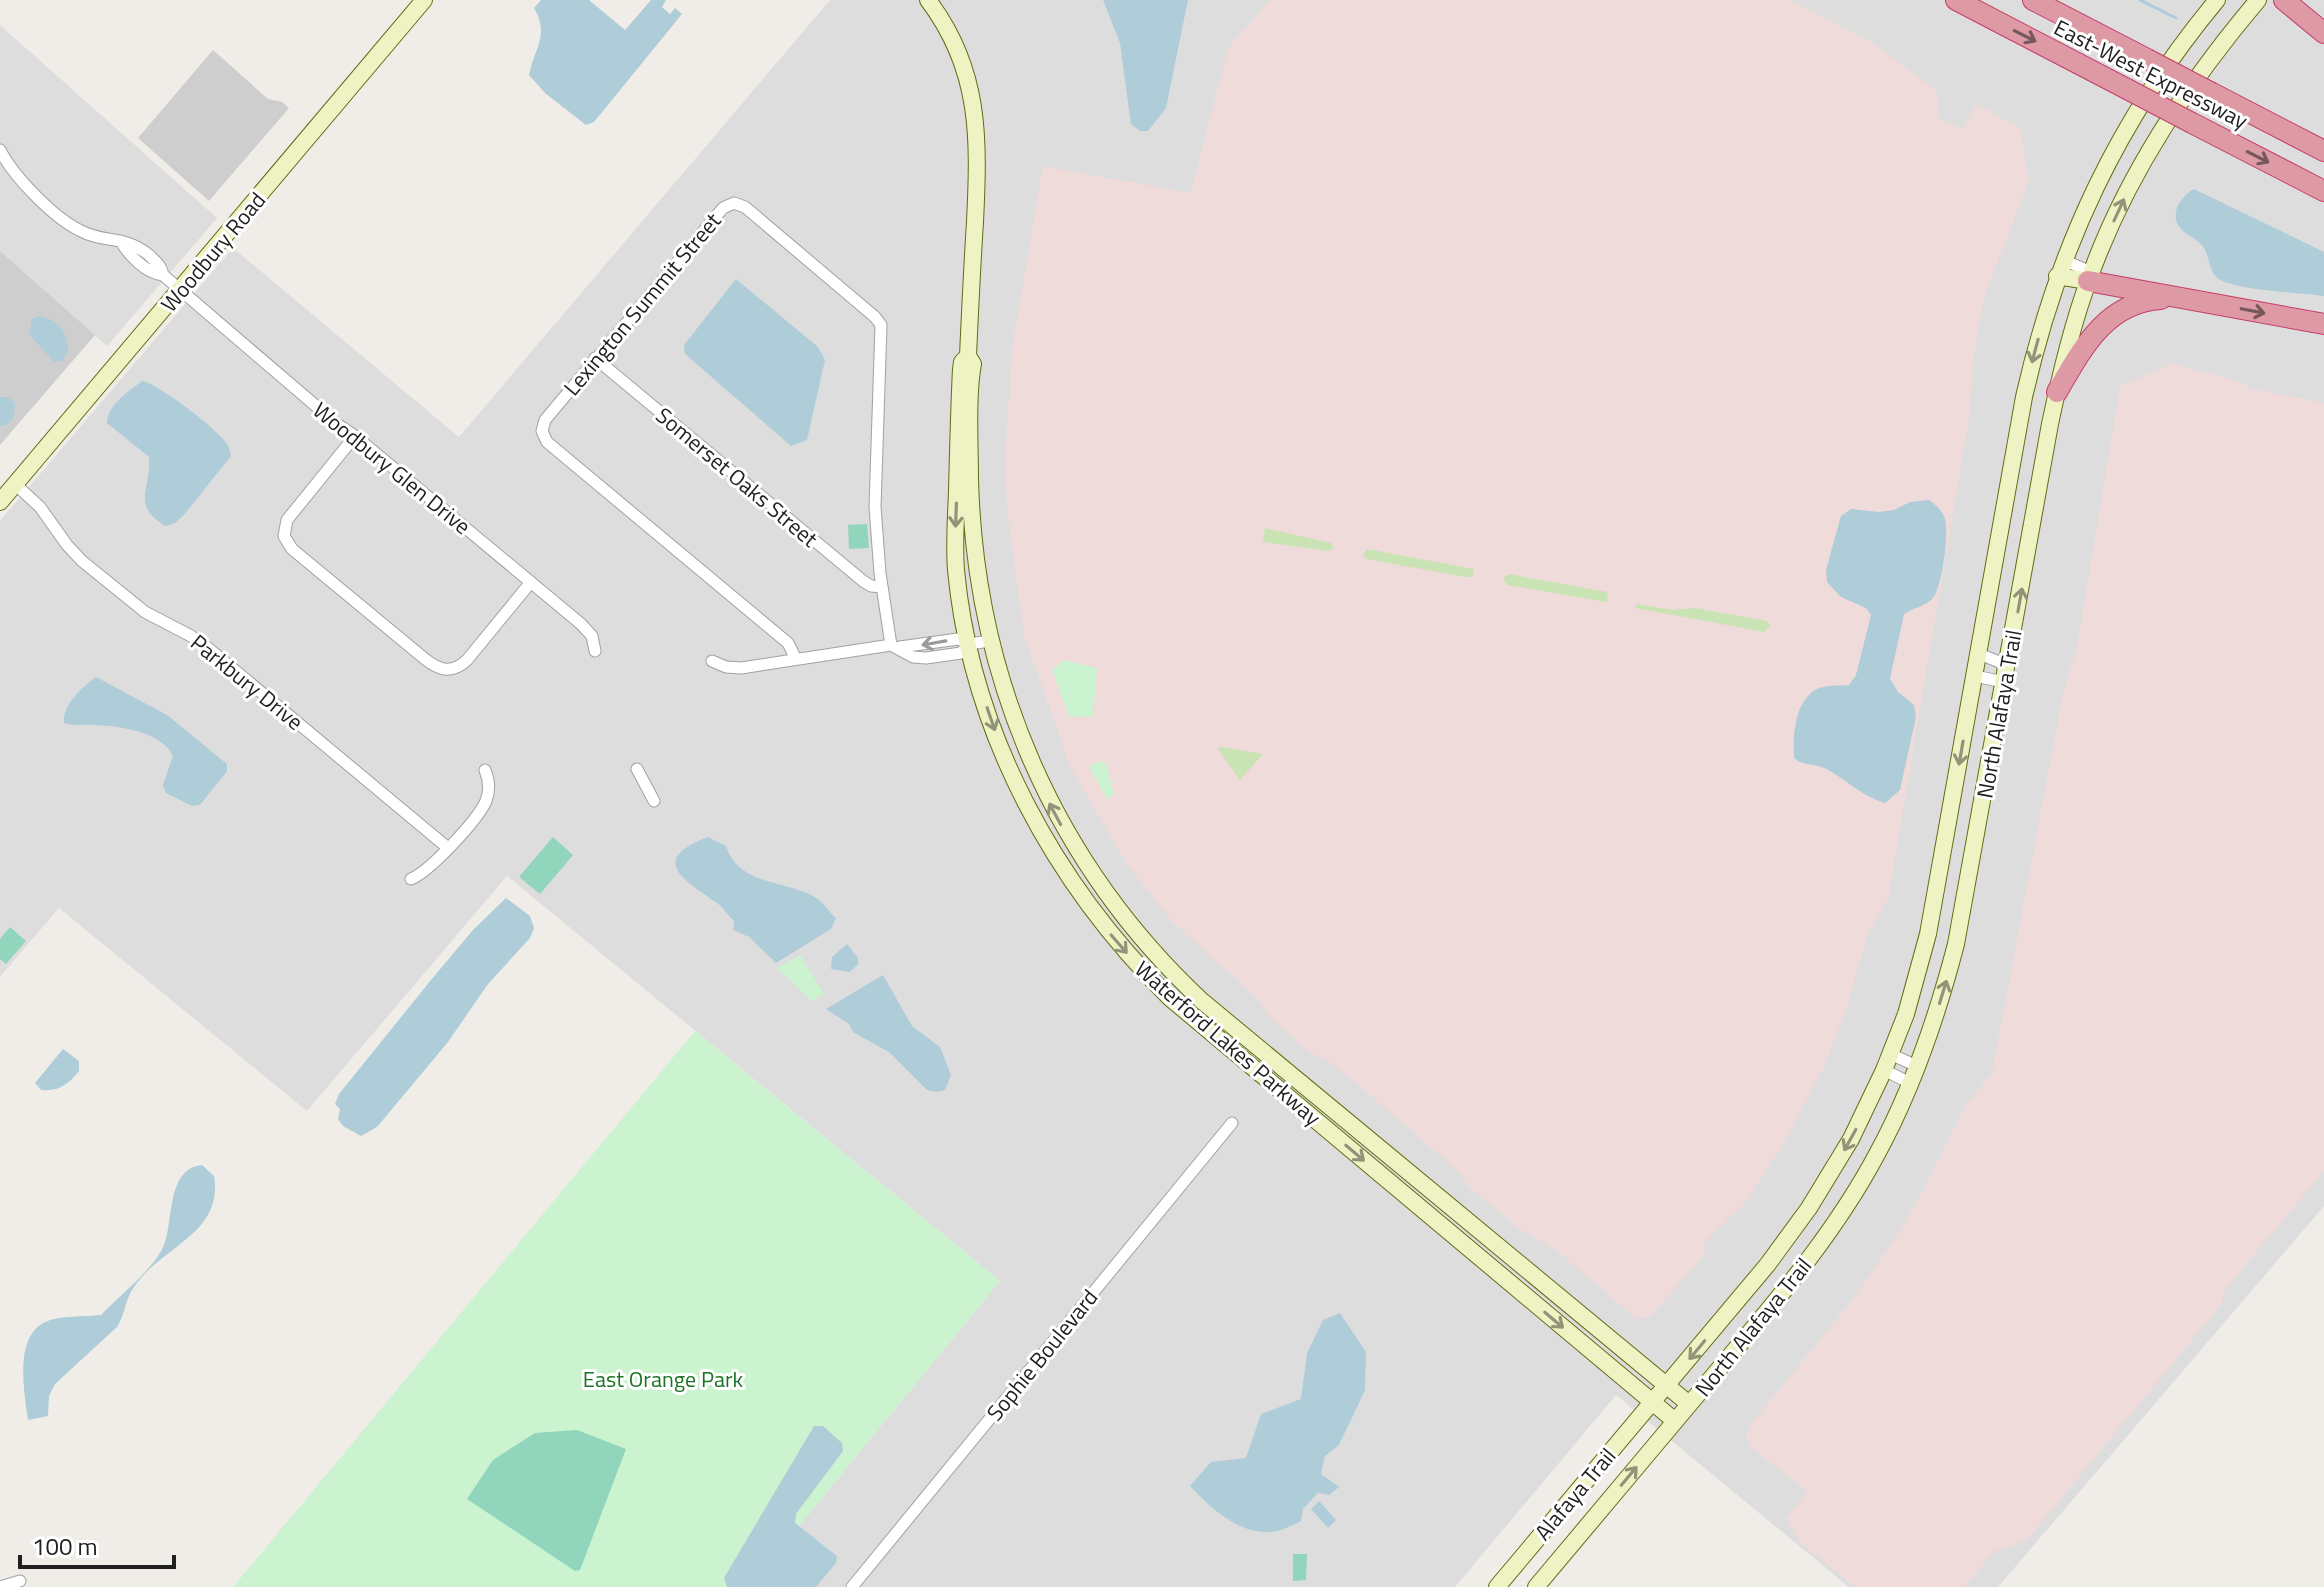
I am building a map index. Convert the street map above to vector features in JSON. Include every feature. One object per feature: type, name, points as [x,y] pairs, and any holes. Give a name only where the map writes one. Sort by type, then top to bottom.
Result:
[{"type":"highway","name":"East-West Expressway","points":[[1956,0],[2324,191]]},
{"type":"highway","name":"East-West Expressway","points":[[2033,0],[2324,151]]},
{"type":"highway","points":[[2284,0],[2324,33]]},
{"type":"highway","points":[[2090,276],[2181,298],[2324,324]]},
{"type":"highway","points":[[2057,392],[2083,347],[2101,324],[2144,300],[2181,298]]},
{"type":"street","name":"Woodbury Road","points":[[0,502],[424,0]]},
{"type":"street","name":"Waterford Lakes Parkway","points":[[928,0],[957,48],[967,72],[975,108],[977,162],[968,356],[973,364],[970,457],[973,527],[990,641],[1007,702],[1031,764],[1056,815],[1096,880],[1142,939],[1202,1001],[1689,1404]]},
{"type":"street","name":"North Alafaya Trail","points":[[1653,1402],[1768,1264],[1809,1208],[1851,1139],[1887,1062],[1906,1014],[1928,934],[2024,397],[2060,268],[2095,186],[2134,114],[2217,0]]},
{"type":"street","name":"North Alafaya Trail","points":[[1689,1404],[1822,1242],[1877,1156],[1917,1066],[1946,985],[1956,944],[2057,392],[2090,276],[2125,197],[2165,124],[2214,54],[2258,0]]},
{"type":"street","name":"Woodbury Glen Drive","points":[[0,150],[14,175],[74,227],[86,234],[131,242],[143,251],[180,291],[587,630],[592,636],[595,651]]},
{"type":"street","name":"Lexington Summit Street","points":[[796,659],[788,643],[544,438],[542,431],[545,420],[595,358],[723,208],[734,203],[745,207],[881,325],[875,493],[882,587],[894,646]]},
{"type":"street","points":[[2060,268],[2090,276]]},
{"type":"street","name":"Waterford Lakes Parkway","points":[[968,356],[962,362],[961,369],[955,541],[959,589],[969,644],[986,705],[1013,775],[1047,842],[1079,891],[1121,946],[1170,998],[1675,1421]]},
{"type":"street","name":"Somerset Oaks Street","points":[[595,358],[863,581],[882,587]]},
{"type":"street","points":[[355,436],[287,520],[284,536],[292,549],[425,659],[444,670],[457,668],[467,660],[531,582]]},
{"type":"street","name":"Parkbury Drive","points":[[15,484],[40,507],[82,561],[145,612],[208,648],[448,848]]},
{"type":"street","points":[[712,661],[734,669],[894,646],[913,657],[926,658],[961,653],[969,644],[990,641]]},
{"type":"street","points":[[1979,654],[2007,665]]},
{"type":"street","points":[[1975,676],[2004,682]]},
{"type":"street","points":[[637,769],[654,801]]},
{"type":"street","points":[[411,879],[429,869],[487,800],[489,786],[485,770]]},
{"type":"street","points":[[1079,891],[1096,880]]},
{"type":"street","points":[[1887,1062],[1917,1066]]},
{"type":"street","points":[[1887,1062],[1910,1083]]},
{"type":"street","name":"Sophie Boulevard","points":[[852,1587],[1232,1123]]},
{"type":"street","points":[[1411,1201],[1429,1205],[1494,1259],[1519,1264]]},
{"type":"street","name":"Alafaya Trail","points":[[1497,1587],[1653,1402]]},
{"type":"street","name":"Alafaya Trail","points":[[1536,1587],[1689,1404]]},
{"type":"street","points":[[0,1587],[20,1581]]},
{"type":"shaded area","points":[[830,0],[2324,0],[2324,1206],[1998,1587],[1849,1587],[1616,1395],[1455,1587],[749,1587],[1000,1281],[507,876],[307,1111],[59,908],[0,977],[0,521],[233,248],[459,437]]},
{"type":"shaded area","points":[[1270,0],[1789,0],[1873,43],[1936,90],[1939,118],[1962,129],[1976,104],[2020,128],[2029,181],[1984,297],[1973,361],[1970,413],[1888,899],[1868,934],[1849,1000],[1824,1067],[1788,1136],[1746,1202],[1704,1243],[1705,1254],[1649,1318],[1637,1319],[1557,1251],[1517,1227],[1470,1188],[1458,1171],[1335,1065],[1308,1051],[1270,1017],[1257,998],[1172,921],[1125,861],[1070,767],[1024,635],[1007,509],[1005,459],[1012,349],[1043,166],[1191,193],[1228,48]]},
{"type":"shaded area","points":[[0,25],[217,218],[107,346],[0,251]]},
{"type":"shaded area","points":[[213,50],[268,99],[282,102],[289,108],[209,201],[138,138]]},
{"type":"shaded area","points":[[0,251],[95,335],[0,445]]},
{"type":"shaded area","points":[[2173,363],[2242,383],[2252,389],[2324,403],[2324,1171],[2226,1289],[2221,1305],[2026,1541],[1996,1550],[1964,1587],[1855,1587],[1803,1545],[1786,1519],[1807,1492],[1750,1446],[1746,1438],[1748,1428],[1852,1300],[1895,1239],[1967,1103],[1992,1073],[2063,693],[2076,651],[2120,386]]},
{"type":"green space","points":[[867,524],[869,548],[849,549],[848,525]]},
{"type":"green space","points":[[1265,528],[1331,543],[1334,548],[1329,551],[1263,542]]},
{"type":"green space","points":[[1367,549],[1474,569],[1473,577],[1366,559],[1363,555]]},
{"type":"green space","points":[[1508,574],[1607,592],[1608,599],[1606,602],[1507,585],[1503,578]]},
{"type":"green space","points":[[1636,604],[1673,610],[1695,608],[1767,621],[1770,626],[1765,632],[1635,608]]},
{"type":"green space","points":[[1064,660],[1097,668],[1093,716],[1069,717],[1052,670]]},
{"type":"green space","points":[[1217,748],[1263,754],[1240,780]]},
{"type":"green space","points":[[1102,761],[1106,763],[1114,795],[1107,799],[1090,768]]},
{"type":"green space","points":[[553,837],[573,855],[540,894],[519,877]]},
{"type":"green space","points":[[10,927],[26,941],[6,964],[0,959],[0,939]]},
{"type":"green space","points":[[800,955],[824,994],[812,1001],[777,968]]},
{"type":"green space","name":"East Orange Park","points":[[695,1031],[1000,1281],[749,1587],[233,1587]]},
{"type":"green space","points":[[577,1430],[626,1449],[580,1570],[575,1571],[467,1499],[493,1460],[535,1433]]},
{"type":"green space","points":[[1293,1554],[1307,1554],[1306,1580],[1293,1581]]},
{"type":"water","points":[[541,0],[589,0],[625,30],[651,0],[666,0],[662,7],[670,14],[675,8],[682,14],[594,122],[586,125],[545,93],[529,75],[541,34],[534,8]]},
{"type":"water","points":[[1103,0],[1188,0],[1166,108],[1148,131],[1140,131],[1131,124],[1120,43]]},
{"type":"water","points":[[2194,189],[2324,252],[2324,296],[2242,287],[2216,277],[2204,248],[2177,223],[2178,206]]},
{"type":"water","points":[[736,279],[818,347],[825,360],[807,440],[791,446],[685,354],[684,345]]},
{"type":"water","points":[[39,316],[52,320],[64,333],[68,352],[62,361],[54,362],[29,334],[32,319]]},
{"type":"water","points":[[142,381],[201,418],[222,437],[231,456],[184,515],[175,523],[165,526],[154,518],[145,503],[149,457],[107,423],[115,404]]},
{"type":"water","points":[[0,397],[8,397],[15,403],[10,422],[0,426]]},
{"type":"water","points":[[1929,500],[1939,508],[1945,519],[1944,561],[1936,594],[1904,614],[1890,679],[1898,692],[1914,705],[1916,717],[1900,790],[1885,803],[1824,768],[1797,761],[1794,758],[1795,732],[1801,706],[1812,692],[1825,687],[1849,685],[1856,675],[1871,615],[1866,608],[1841,597],[1827,582],[1826,570],[1841,516],[1851,509],[1879,512],[1894,510],[1910,502]]},
{"type":"water","points":[[96,677],[167,715],[227,764],[227,771],[200,805],[192,806],[166,793],[163,785],[173,756],[160,741],[128,729],[64,723],[70,703]]},
{"type":"water","points":[[708,837],[726,846],[732,859],[753,876],[818,899],[836,918],[831,929],[776,963],[749,937],[733,930],[734,921],[722,907],[677,870],[679,854]]},
{"type":"water","points":[[506,898],[530,916],[534,928],[530,938],[488,984],[448,1042],[377,1127],[361,1136],[343,1126],[338,1119],[340,1109],[335,1104],[339,1094],[473,930]]},
{"type":"water","points":[[847,944],[858,958],[858,964],[850,972],[831,969],[832,957]]},
{"type":"water","points":[[883,975],[912,1026],[940,1047],[951,1075],[945,1090],[927,1090],[889,1052],[853,1032],[849,1024],[826,1009]]},
{"type":"water","points":[[63,1049],[79,1061],[79,1071],[63,1086],[41,1090],[35,1083]]},
{"type":"water","points":[[202,1165],[214,1176],[214,1196],[200,1226],[145,1273],[131,1292],[117,1327],[55,1384],[49,1396],[48,1416],[28,1420],[23,1366],[25,1352],[35,1329],[58,1318],[101,1315],[136,1282],[164,1245],[173,1198],[182,1176]]},
{"type":"water","points":[[1340,1313],[1366,1352],[1365,1390],[1339,1445],[1325,1456],[1321,1474],[1339,1487],[1329,1495],[1318,1493],[1303,1509],[1301,1521],[1286,1528],[1264,1532],[1240,1526],[1208,1504],[1190,1486],[1211,1462],[1246,1458],[1261,1414],[1301,1399],[1307,1353],[1323,1320]]},
{"type":"water","points":[[814,1426],[823,1426],[842,1443],[843,1451],[796,1514],[795,1523],[837,1556],[836,1563],[816,1587],[727,1587],[724,1578]]},
{"type":"water","points":[[1319,1501],[1336,1520],[1328,1528],[1311,1509]]},
{"type":"waterway","points":[[2140,0],[2176,18]]}]
